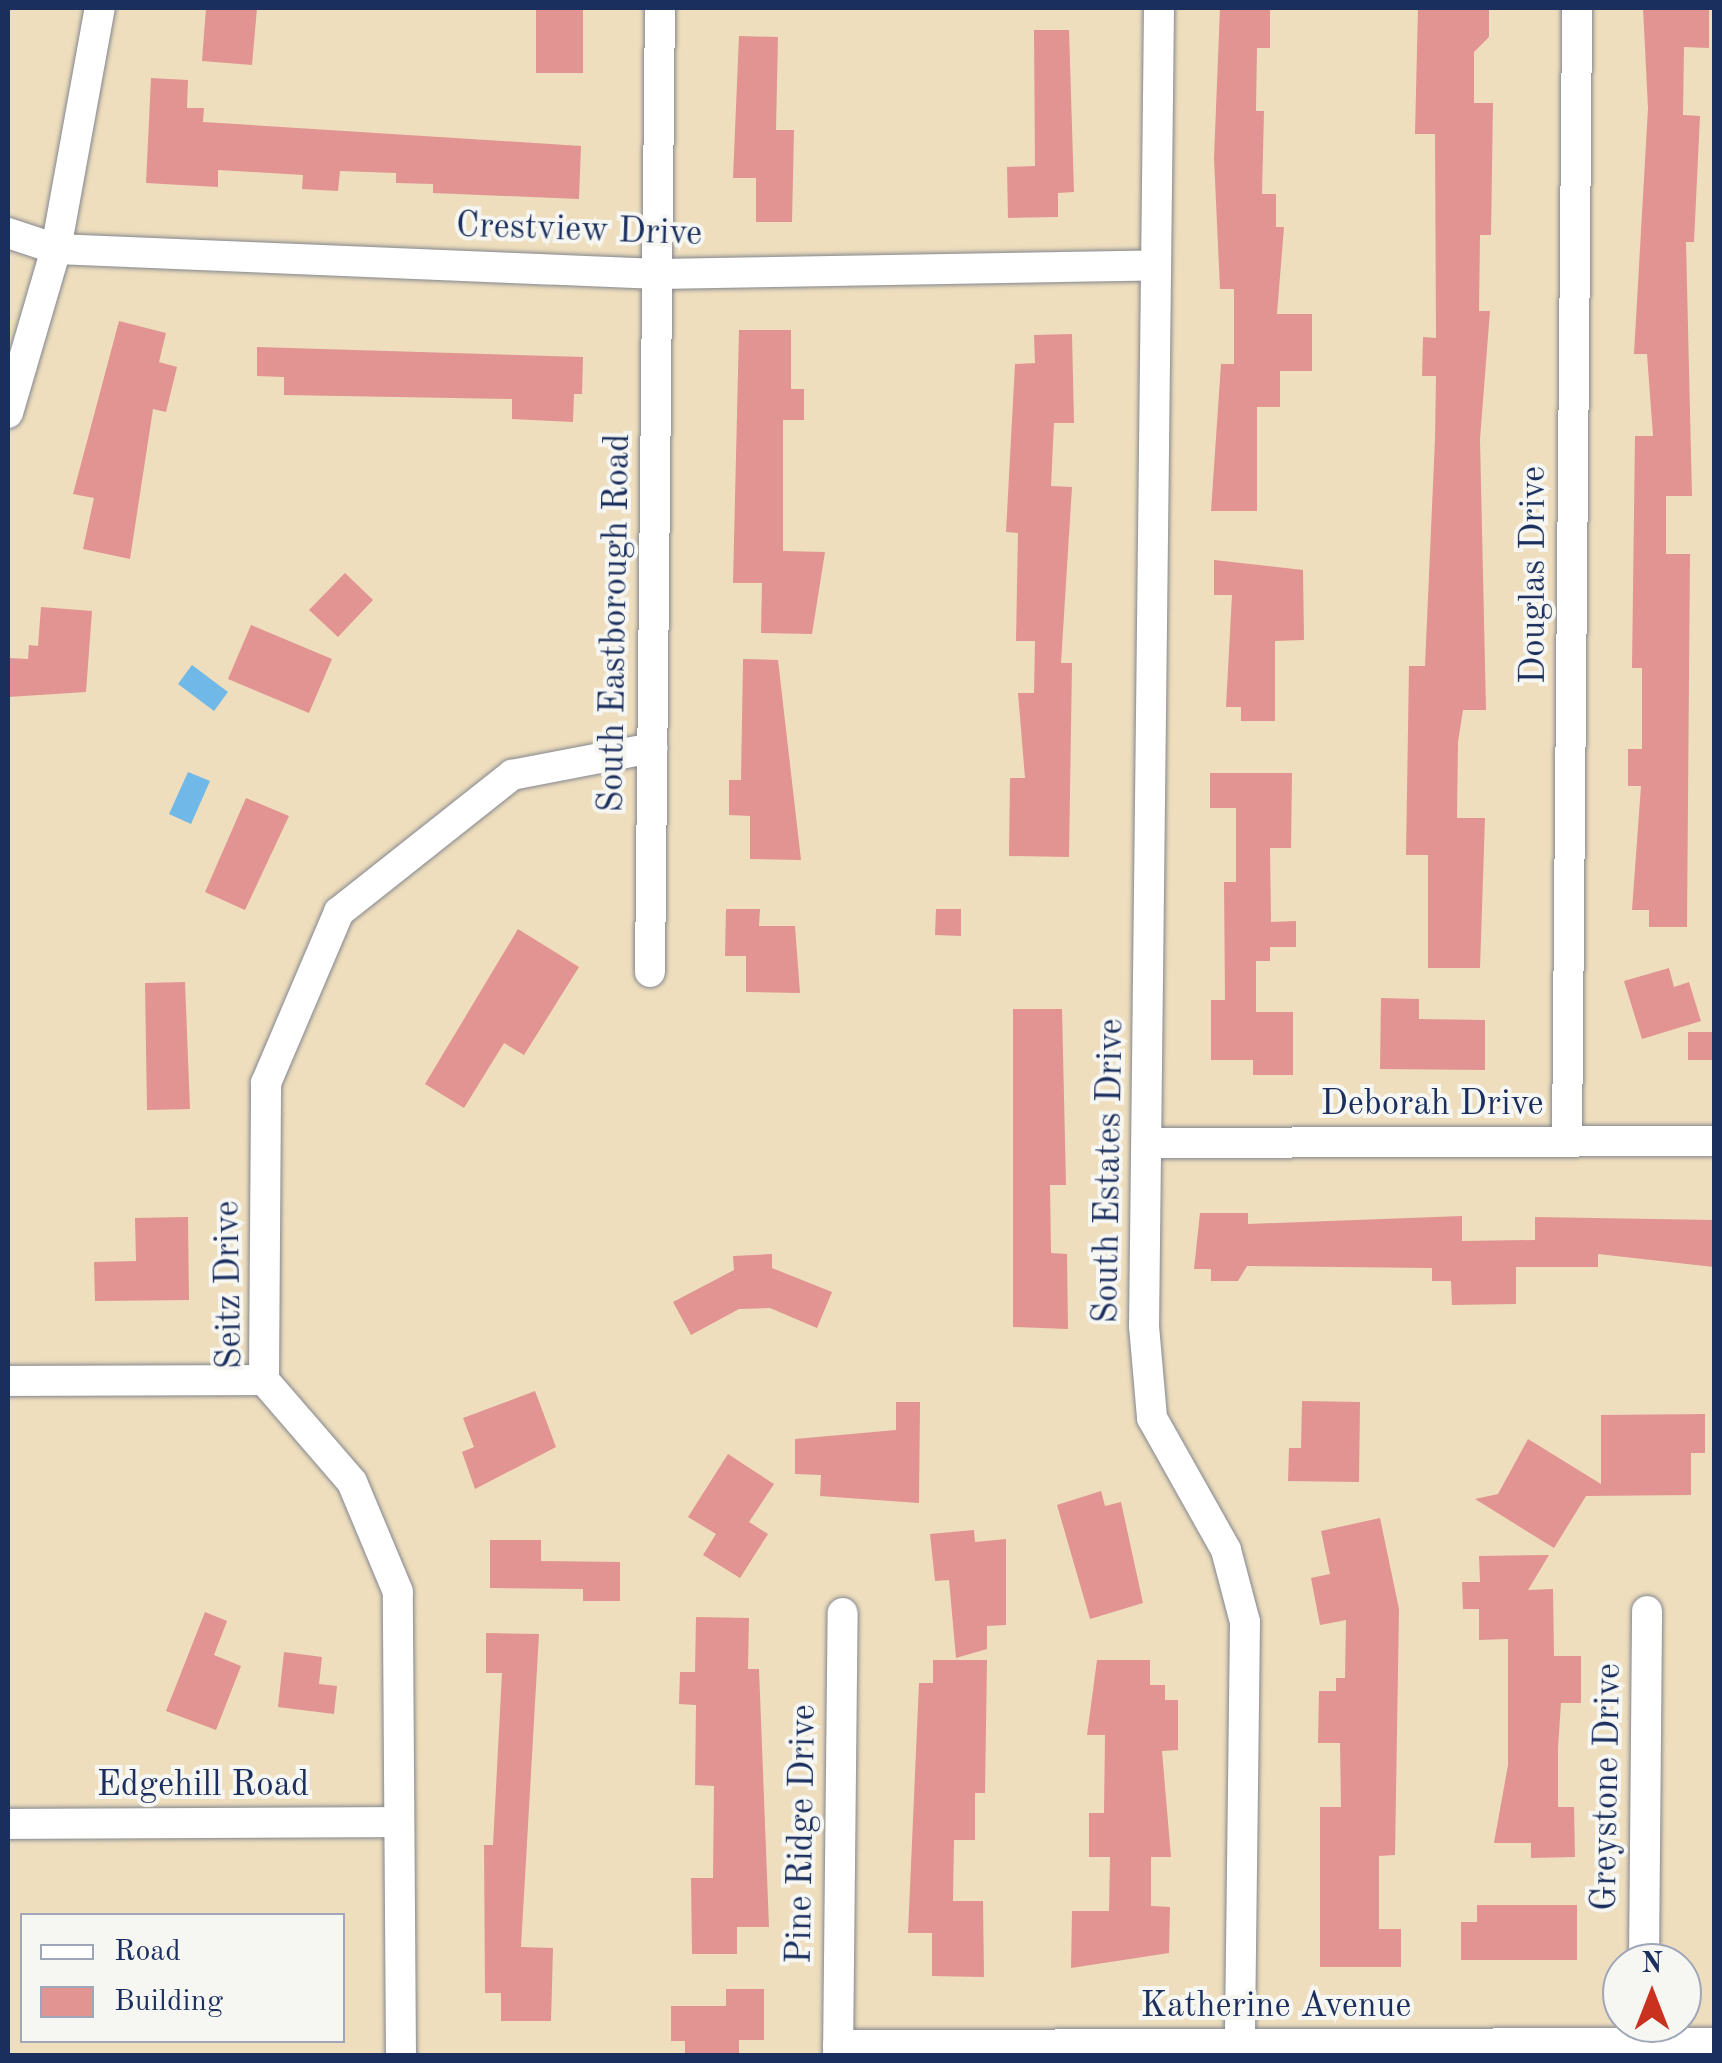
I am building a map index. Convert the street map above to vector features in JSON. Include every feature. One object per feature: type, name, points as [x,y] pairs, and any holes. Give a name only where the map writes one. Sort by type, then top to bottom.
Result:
[{"type":"street","points":[[8,412],[56,249],[100,8]]},
{"type":"street","name":"South Eastborough Road","points":[[650,972],[660,8]]},
{"type":"street","name":"South Estates Drive","points":[[1159,8],[1151,266],[1150,1143],[1144,1326],[1152,1418],[1226,1550],[1245,1622],[1240,2050]]},
{"type":"street","name":"Douglas Drive","points":[[1568,1142],[1577,8]]},
{"type":"street","name":"Crestview Drive","points":[[8,233],[56,249],[658,274],[1151,266]]},
{"type":"street","name":"Seitz Drive","points":[[401,2056],[398,1592],[352,1482],[264,1380],[266,1083],[339,912],[512,775],[652,748]]},
{"type":"street","name":"Deborah Drive","points":[[1150,1143],[1714,1141]]},
{"type":"street","points":[[8,1381],[264,1380]]},
{"type":"street","name":"Greystone Drive","points":[[1644,1943],[1647,1611]]},
{"type":"street","name":"Pine Ridge Drive","points":[[838,2050],[844,1613]]},
{"type":"street","name":"Edgehill Road","points":[[8,1824],[398,1822]]},
{"type":"street","name":"Katherine Avenue","points":[[838,2050],[1240,2050],[1602,2042]]},
{"type":"water","points":[[192,665],[228,692],[214,711],[178,684]]},
{"type":"water","points":[[188,772],[210,781],[191,824],[169,814]]},
{"type":"building","points":[[206,8],[257,8],[252,65],[202,61]]},
{"type":"building","points":[[536,8],[583,8],[583,73],[536,73]]},
{"type":"building","points":[[1220,8],[1270,8],[1270,48],[1257,48],[1256,111],[1264,111],[1262,194],[1276,194],[1276,227],[1284,227],[1277,314],[1312,314],[1312,371],[1280,371],[1280,407],[1257,407],[1257,511],[1211,511],[1221,364],[1234,364],[1234,289],[1220,289],[1214,158]]},
{"type":"building","points":[[1418,8],[1489,8],[1489,37],[1474,52],[1474,103],[1493,103],[1491,235],[1480,235],[1479,311],[1490,311],[1480,439],[1486,710],[1463,710],[1458,742],[1457,818],[1485,818],[1480,968],[1428,968],[1428,855],[1406,855],[1409,666],[1425,666],[1436,376],[1422,376],[1423,337],[1436,338],[1435,134],[1415,134]]},
{"type":"building","points":[[1643,8],[1709,8],[1709,48],[1684,47],[1683,115],[1700,116],[1694,242],[1686,242],[1692,496],[1666,496],[1666,554],[1690,554],[1687,927],[1649,927],[1649,910],[1632,910],[1641,786],[1628,786],[1628,749],[1642,749],[1642,668],[1632,668],[1635,436],[1653,436],[1647,354],[1634,354],[1648,108]]},
{"type":"building","points":[[1034,30],[1069,30],[1074,192],[1058,193],[1058,217],[1008,218],[1007,167],[1035,166]]},
{"type":"building","points":[[739,36],[778,37],[776,130],[794,130],[792,222],[756,222],[756,178],[733,178]]},
{"type":"building","points":[[151,78],[188,80],[187,108],[204,108],[203,122],[581,146],[579,199],[433,193],[433,184],[396,183],[396,173],[340,171],[338,191],[302,189],[303,175],[218,170],[218,187],[146,183]]},
{"type":"building","points":[[119,321],[166,333],[159,362],[177,367],[166,412],[153,409],[130,559],[83,549],[94,498],[73,494]]},
{"type":"building","points":[[739,330],[791,330],[791,389],[804,389],[804,420],[783,420],[783,551],[825,552],[812,634],[761,633],[762,583],[733,583]]},
{"type":"building","points":[[1072,334],[1074,423],[1054,423],[1051,486],[1072,487],[1061,663],[1072,663],[1069,857],[1009,856],[1010,778],[1025,778],[1018,693],[1034,693],[1035,641],[1016,641],[1018,533],[1006,532],[1015,364],[1035,363],[1034,335]]},
{"type":"building","points":[[257,347],[583,357],[582,394],[574,394],[573,422],[512,419],[512,399],[284,395],[284,377],[257,376]]},
{"type":"building","points":[[1214,560],[1303,570],[1304,640],[1275,641],[1275,721],[1241,721],[1241,707],[1226,707],[1232,595],[1214,595]]},
{"type":"building","points":[[345,573],[373,600],[338,637],[309,610]]},
{"type":"building","points":[[41,607],[92,611],[86,692],[8,697],[8,658],[28,659],[29,645],[38,646]]},
{"type":"building","points":[[251,625],[332,659],[309,713],[228,679]]},
{"type":"building","points":[[743,659],[778,660],[801,860],[750,859],[750,816],[729,815],[729,780],[741,780]]},
{"type":"building","points":[[1210,773],[1292,773],[1291,848],[1270,848],[1271,922],[1296,921],[1296,947],[1270,947],[1270,961],[1256,961],[1256,1012],[1293,1012],[1293,1075],[1253,1075],[1253,1060],[1211,1060],[1211,1000],[1225,1000],[1224,882],[1236,882],[1236,808],[1210,808]]},
{"type":"building","points":[[246,798],[289,816],[245,910],[205,892]]},
{"type":"building","points":[[726,909],[760,909],[759,926],[795,926],[800,993],[746,992],[746,956],[725,956]]},
{"type":"building","points":[[936,909],[961,909],[961,936],[935,935]]},
{"type":"building","points":[[518,929],[579,967],[524,1055],[504,1043],[464,1108],[425,1084]]},
{"type":"building","points":[[1669,968],[1674,987],[1689,982],[1701,1021],[1642,1039],[1624,981]]},
{"type":"building","points":[[185,982],[190,1109],[147,1110],[145,983]]},
{"type":"building","points":[[1381,998],[1419,999],[1419,1019],[1485,1020],[1485,1070],[1380,1069]]},
{"type":"building","points":[[1013,1009],[1062,1009],[1066,1185],[1050,1185],[1051,1253],[1067,1254],[1068,1329],[1013,1327]]},
{"type":"building","points":[[1688,1032],[1714,1032],[1714,1060],[1688,1060]]},
{"type":"building","points":[[1200,1213],[1248,1213],[1248,1224],[1462,1216],[1462,1241],[1535,1240],[1535,1217],[1714,1220],[1714,1267],[1598,1254],[1598,1267],[1516,1267],[1516,1304],[1452,1305],[1451,1281],[1432,1281],[1432,1268],[1247,1266],[1238,1281],[1211,1281],[1211,1269],[1194,1269]]},
{"type":"building","points":[[188,1217],[189,1300],[95,1301],[94,1262],[136,1261],[135,1218]]},
{"type":"building","points":[[772,1254],[772,1268],[832,1292],[817,1328],[770,1308],[739,1309],[691,1335],[673,1302],[734,1270],[733,1256]]},
{"type":"building","points":[[535,1391],[556,1447],[475,1489],[462,1452],[474,1447],[463,1418]]},
{"type":"building","points":[[1302,1401],[1360,1402],[1359,1482],[1288,1481],[1289,1448],[1301,1448]]},
{"type":"building","points":[[896,1402],[920,1402],[919,1503],[820,1496],[821,1475],[795,1474],[795,1439],[896,1430]]},
{"type":"building","points":[[1705,1414],[1705,1453],[1691,1453],[1691,1495],[1586,1496],[1554,1548],[1475,1499],[1498,1494],[1528,1439],[1601,1484],[1601,1415]]},
{"type":"building","points":[[728,1454],[774,1484],[749,1522],[768,1534],[740,1578],[703,1555],[716,1534],[688,1517]]},
{"type":"building","points":[[1101,1491],[1105,1506],[1121,1502],[1143,1603],[1090,1619],[1057,1505]]},
{"type":"building","points":[[1380,1518],[1399,1609],[1395,1855],[1379,1856],[1379,1929],[1401,1929],[1401,1967],[1320,1967],[1320,1807],[1341,1807],[1340,1743],[1318,1743],[1319,1691],[1336,1691],[1336,1678],[1345,1678],[1346,1620],[1320,1625],[1311,1578],[1330,1574],[1321,1531]]},
{"type":"building","points":[[974,1530],[975,1542],[1006,1539],[1006,1625],[987,1626],[987,1649],[956,1658],[949,1580],[935,1581],[930,1534]]},
{"type":"building","points":[[490,1540],[541,1540],[541,1561],[620,1562],[620,1601],[583,1601],[583,1589],[490,1588]]},
{"type":"building","points":[[1549,1555],[1528,1590],[1553,1589],[1554,1656],[1581,1656],[1581,1703],[1561,1703],[1558,1748],[1558,1807],[1574,1807],[1575,1857],[1531,1858],[1531,1843],[1494,1843],[1508,1765],[1508,1639],[1479,1640],[1479,1609],[1463,1609],[1462,1582],[1480,1582],[1479,1556]]},
{"type":"building","points":[[205,1612],[227,1621],[214,1655],[241,1666],[216,1730],[166,1711]]},
{"type":"building","points":[[696,1617],[749,1618],[748,1669],[759,1669],[769,1927],[737,1927],[737,1954],[692,1954],[691,1878],[713,1878],[714,1786],[695,1785],[696,1705],[679,1704],[680,1672],[695,1672]]},
{"type":"building","points":[[486,1633],[539,1634],[521,1947],[553,1948],[551,2021],[501,2021],[501,1993],[485,1993],[484,1845],[493,1845],[502,1673],[486,1673]]},
{"type":"building","points":[[284,1652],[322,1657],[319,1684],[337,1686],[334,1714],[278,1707]]},
{"type":"building","points":[[933,1660],[987,1660],[985,1793],[975,1793],[975,1840],[954,1840],[953,1901],[983,1901],[984,1977],[932,1976],[932,1933],[908,1933],[919,1683],[933,1683]]},
{"type":"building","points":[[1097,1660],[1150,1660],[1150,1685],[1165,1685],[1165,1700],[1178,1700],[1178,1750],[1162,1751],[1171,1857],[1151,1857],[1151,1906],[1170,1907],[1169,1953],[1071,1968],[1072,1911],[1109,1911],[1110,1857],[1089,1857],[1089,1813],[1104,1813],[1105,1735],[1087,1735]]},
{"type":"building","points":[[1477,1905],[1577,1905],[1577,1960],[1461,1960],[1461,1922],[1477,1922]]},
{"type":"building","points":[[726,1989],[764,1989],[764,2040],[739,2040],[739,2056],[685,2056],[685,2041],[671,2041],[671,2006],[726,2006]]}]
